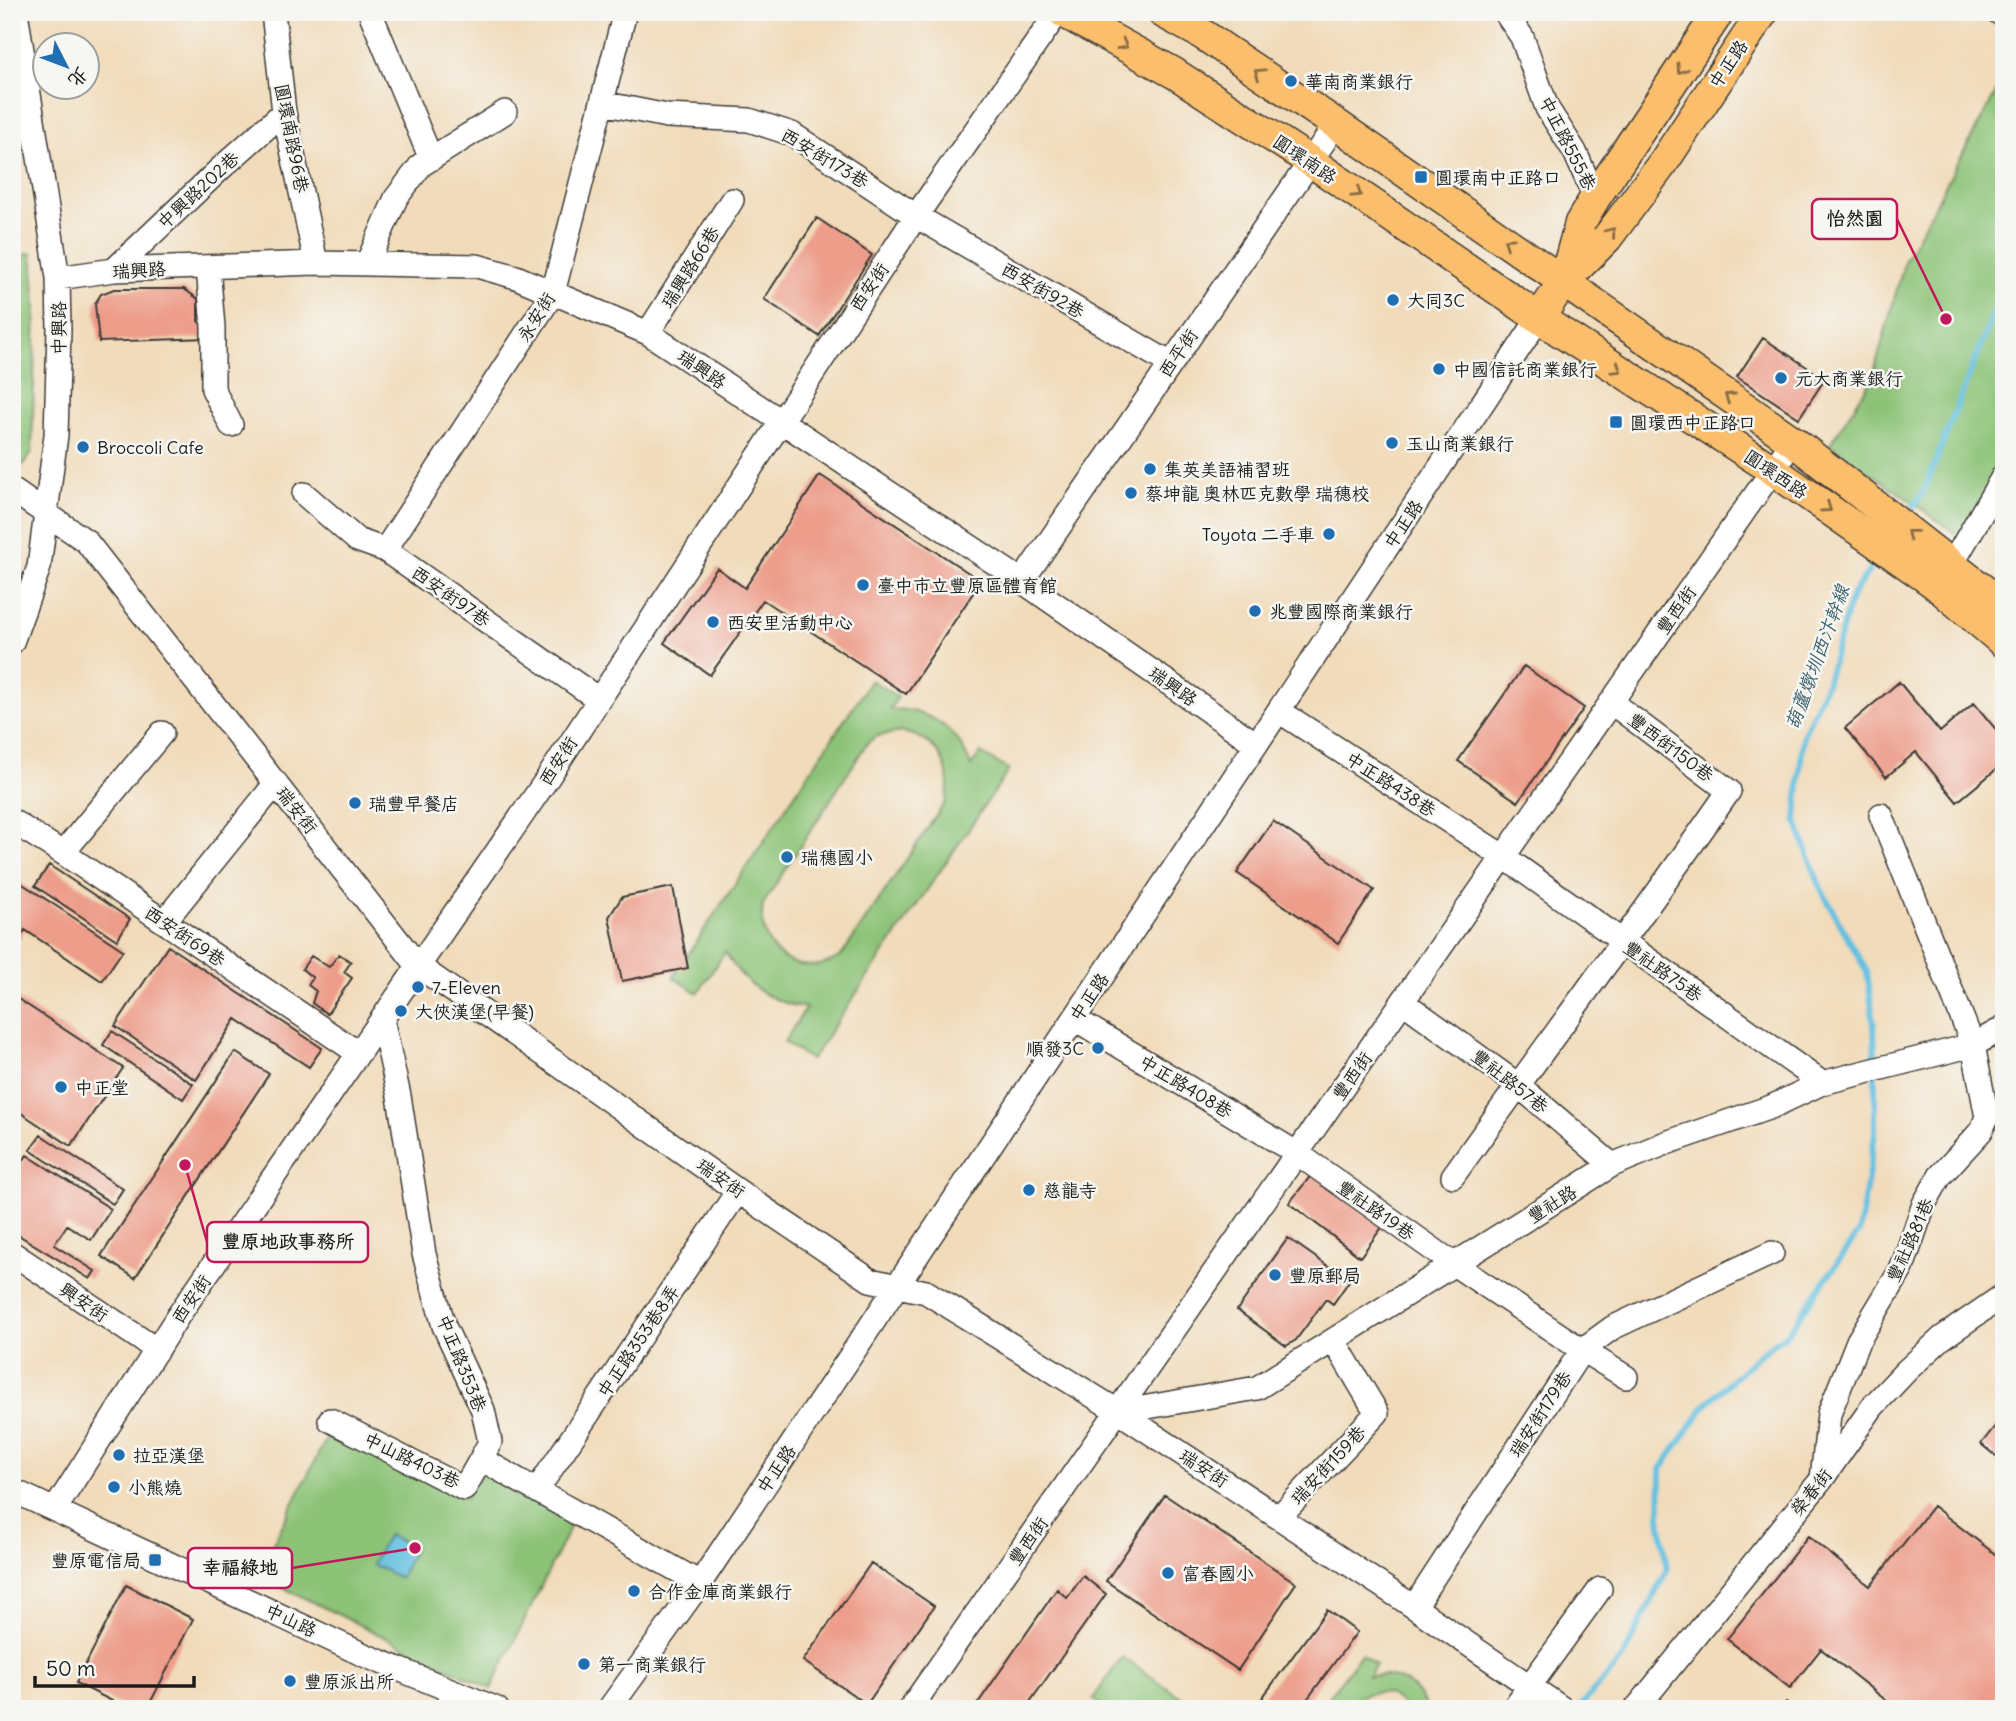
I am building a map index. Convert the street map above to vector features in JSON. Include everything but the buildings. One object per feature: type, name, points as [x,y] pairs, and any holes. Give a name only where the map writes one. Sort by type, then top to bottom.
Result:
[{"type":"main road","name":"圓環南路","points":[[1063,12],[1174,73],[1310,161],[1539,318]]},
{"type":"main road","points":[[1162,12],[1202,34],[1564,281]]},
{"type":"main road","name":"中正路","points":[[1564,281],[1580,223],[1719,12]]},
{"type":"main road","name":"中正路","points":[[1539,318],[1564,281],[1607,239],[1662,163],[1763,12]]},
{"type":"main road","name":"圓環西路","points":[[1564,281],[1793,441],[2004,606]]},
{"type":"main road","name":"圓環西路","points":[[1539,318],[1773,470],[1935,584],[2004,643]]},
{"type":"street","name":"中興路","points":[[12,642],[39,567],[56,435],[58,278],[16,12]]},
{"type":"street","name":"圓環南路96巷","points":[[273,12],[284,112],[316,263]]},
{"type":"street","points":[[370,12],[431,159]]},
{"type":"street","name":"永安街","points":[[385,550],[553,293],[625,12]]},
{"type":"street","name":"西安街","points":[[55,1508],[157,1350],[547,779],[916,216],[1058,12]]},
{"type":"street","name":"中正路555巷","points":[[1505,12],[1522,37],[1547,108],[1575,152],[1595,198]]},
{"type":"street","points":[[1998,12],[2004,16]]},
{"type":"street","name":"西安街173巷","points":[[602,103],[667,116],[749,120],[779,129],[792,134],[916,216]]},
{"type":"street","name":"中興路202巷","points":[[114,270],[284,112]]},
{"type":"street","points":[[366,264],[396,198],[421,165],[505,112]]},
{"type":"street","name":"西平街","points":[[1021,581],[1336,124]]},
{"type":"street","name":"瑞興路66巷","points":[[648,333],[732,200]]},
{"type":"street","name":"西安街92巷","points":[[916,216],[1171,364]]},
{"type":"street","name":"瑞興路","points":[[58,278],[114,270],[316,263],[477,266],[516,277],[648,333],[1021,581],[1256,744]]},
{"type":"street","points":[[208,267],[213,389],[232,425]]},
{"type":"street","name":"中正路","points":[[609,1709],[700,1583],[1539,318]]},
{"type":"street","name":"豐西街","points":[[910,1709],[1793,441]]},
{"type":"street","points":[[1951,566],[2004,475]]},
{"type":"street","name":"瑞安街","points":[[12,489],[86,541],[418,966],[738,1191],[870,1280],[926,1292],[1119,1412],[1415,1606],[1560,1707]]},
{"type":"street","name":"西安街97巷","points":[[304,494],[357,540],[385,550],[598,699]]},
{"type":"street","name":"豐西街150巷","points":[[1612,703],[1729,791],[1623,943]]},
{"type":"street","name":"中正路438巷","points":[[1279,711],[1504,857]]},
{"type":"street","points":[[63,853],[162,733]]},
{"type":"street","points":[[164,922],[276,783]]},
{"type":"street","name":"豐社路81巷","points":[[1822,1479],[1829,1414],[1857,1341],[1902,1268],[1924,1204],[1940,1176],[1981,1131],[1987,1117],[1973,1045],[1881,815]]},
{"type":"street","name":"西安街69巷","points":[[12,821],[358,1053]]},
{"type":"street","name":"豐社路75巷","points":[[1504,857],[1822,1083]]},
{"type":"street","points":[[1453,1176],[1583,993],[1623,943]]},
{"type":"street","name":"豐社路57巷","points":[[1403,1002],[1518,1085],[1612,1165]]},
{"type":"street","name":"中正路353巷","points":[[382,1019],[400,1096],[424,1254],[444,1326],[483,1410],[490,1442],[481,1459]]},
{"type":"street","name":"中正路408巷","points":[[1074,1019],[1298,1154]]},
{"type":"street","name":"豐社路","points":[[1119,1412],[1257,1388],[1612,1165],[1665,1143],[1771,1107],[1822,1083],[1973,1045],[2004,1028]]},
{"type":"street","name":"豐社路19巷","points":[[1298,1154],[1455,1265]]},
{"type":"street","name":"中正路353巷8弄","points":[[537,1490],[738,1191]]},
{"type":"street","name":"興安街","points":[[12,1253],[157,1350]]},
{"type":"street","points":[[1582,1350],[1612,1328],[1772,1253]]},
{"type":"street","points":[[1455,1265],[1626,1377]]},
{"type":"street","name":"榮春街","points":[[1636,1709],[1822,1479],[1873,1406],[1942,1338],[2004,1295]]},
{"type":"street","name":"瑞安街159巷","points":[[1279,1517],[1377,1413],[1334,1341]]},
{"type":"street","name":"瑞安街179巷","points":[[1415,1606],[1582,1350]]},
{"type":"street","name":"中山路403巷","points":[[330,1420],[464,1489],[481,1459]]},
{"type":"street","points":[[481,1459],[700,1583]]},
{"type":"street","name":"中山路","points":[[12,1490],[364,1655],[497,1709]]},
{"type":"street","points":[[1513,1709],[1600,1589]]},
{"type":"green space","points":[[2004,78],[2004,459],[1961,537],[1830,444],[1872,379],[1905,260]]},
{"type":"green space","points":[[32,253],[36,307],[32,452],[24,464],[12,467],[12,258]]},
{"type":"green space","points":[[871,680],[898,697],[890,709],[918,713],[941,724],[958,741],[971,766],[981,753],[1009,770],[811,1060],[784,1042],[806,1008],[780,1001],[759,990],[740,974],[725,952],[698,993],[673,977]],"holes":[[[901,732],[914,735],[933,747],[945,765],[948,788],[946,801],[841,956],[810,966],[796,964],[784,958],[773,949],[766,936],[762,921],[763,904],[868,742],[878,736]]]},
{"type":"green space","points":[[330,1431],[465,1499],[481,1472],[573,1521],[491,1689],[257,1575]]},
{"type":"green space","points":[[1361,1654],[1376,1665],[1368,1676],[1386,1676],[1403,1681],[1417,1692],[1426,1709],[1405,1709],[1392,1696],[1376,1692],[1360,1697],[1347,1709],[1320,1709]]},
{"type":"green space","points":[[1122,1657],[1194,1706],[1192,1709],[1107,1709],[1093,1699]]},
{"type":"water","points":[[388,1535],[415,1547],[400,1578],[372,1564]]},
{"type":"waterway","name":"葫蘆燉圳西汴幹線","points":[[1905,519],[1924,491],[2004,286]]},
{"type":"waterway","name":"葫蘆燉圳西汴幹線","points":[[1875,1065],[1874,1025],[1867,972],[1821,889],[1796,821],[1803,736],[1826,684],[1852,595],[1881,554]]},
{"type":"waterway","name":"葫蘆燉圳西汴幹線","points":[[1578,1709],[1622,1659],[1667,1570],[1660,1517],[1661,1469],[1706,1404],[1759,1355],[1788,1333],[1859,1232],[1875,1134],[1875,1076]]},
{"type":"place","name":"華南商業銀行","points":[[1291,81]]},
{"type":"place","name":"圓環南中正路口","points":[[1421,177]]},
{"type":"place","name":"大同3C","points":[[1393,300]]},
{"type":"place","name":"怡然園","points":[[1946,319]]},
{"type":"place","name":"中國信託商業銀行","points":[[1439,369]]},
{"type":"place","name":"元大商業銀行","points":[[1781,378]]},
{"type":"place","name":"圓環西中正路口","points":[[1616,422]]},
{"type":"place","name":"玉山商業銀行","points":[[1392,443]]},
{"type":"place","name":"Broccoli Cafe","points":[[83,447]]},
{"type":"place","name":"集英美語補習班","points":[[1150,469]]},
{"type":"place","name":"蔡坤龍 奧林匹克數學 瑞穗校","points":[[1131,493]]},
{"type":"place","name":"Toyota 二手車","points":[[1329,534]]},
{"type":"place","name":"臺中市立豐原區體育館","points":[[863,585]]},
{"type":"place","name":"兆豐國際商業銀行","points":[[1255,611]]},
{"type":"place","name":"西安里活動中心","points":[[713,622]]},
{"type":"place","name":"瑞豐早餐店","points":[[355,803]]},
{"type":"place","name":"瑞穗國小","points":[[787,857]]},
{"type":"place","name":"7-Eleven","points":[[418,987]]},
{"type":"place","name":"大俠漢堡(早餐)","points":[[401,1011]]},
{"type":"place","name":"順發3C","points":[[1098,1048]]},
{"type":"place","name":"中正堂","points":[[61,1087]]},
{"type":"place","name":"豐原地政事務所","points":[[185,1165]]},
{"type":"place","name":"慈龍寺","points":[[1029,1190]]},
{"type":"place","name":"豐原郵局","points":[[1275,1275]]},
{"type":"place","name":"拉亞漢堡","points":[[119,1455]]},
{"type":"place","name":"小熊燒","points":[[114,1487]]},
{"type":"place","name":"幸福綠地","points":[[415,1548]]},
{"type":"place","name":"豐原電信局","points":[[155,1560]]},
{"type":"place","name":"富春國小","points":[[1168,1573]]},
{"type":"place","name":"合作金庫商業銀行","points":[[634,1591]]},
{"type":"place","name":"第一商業銀行","points":[[584,1664]]},
{"type":"place","name":"豐原派出所","points":[[290,1681]]}]
